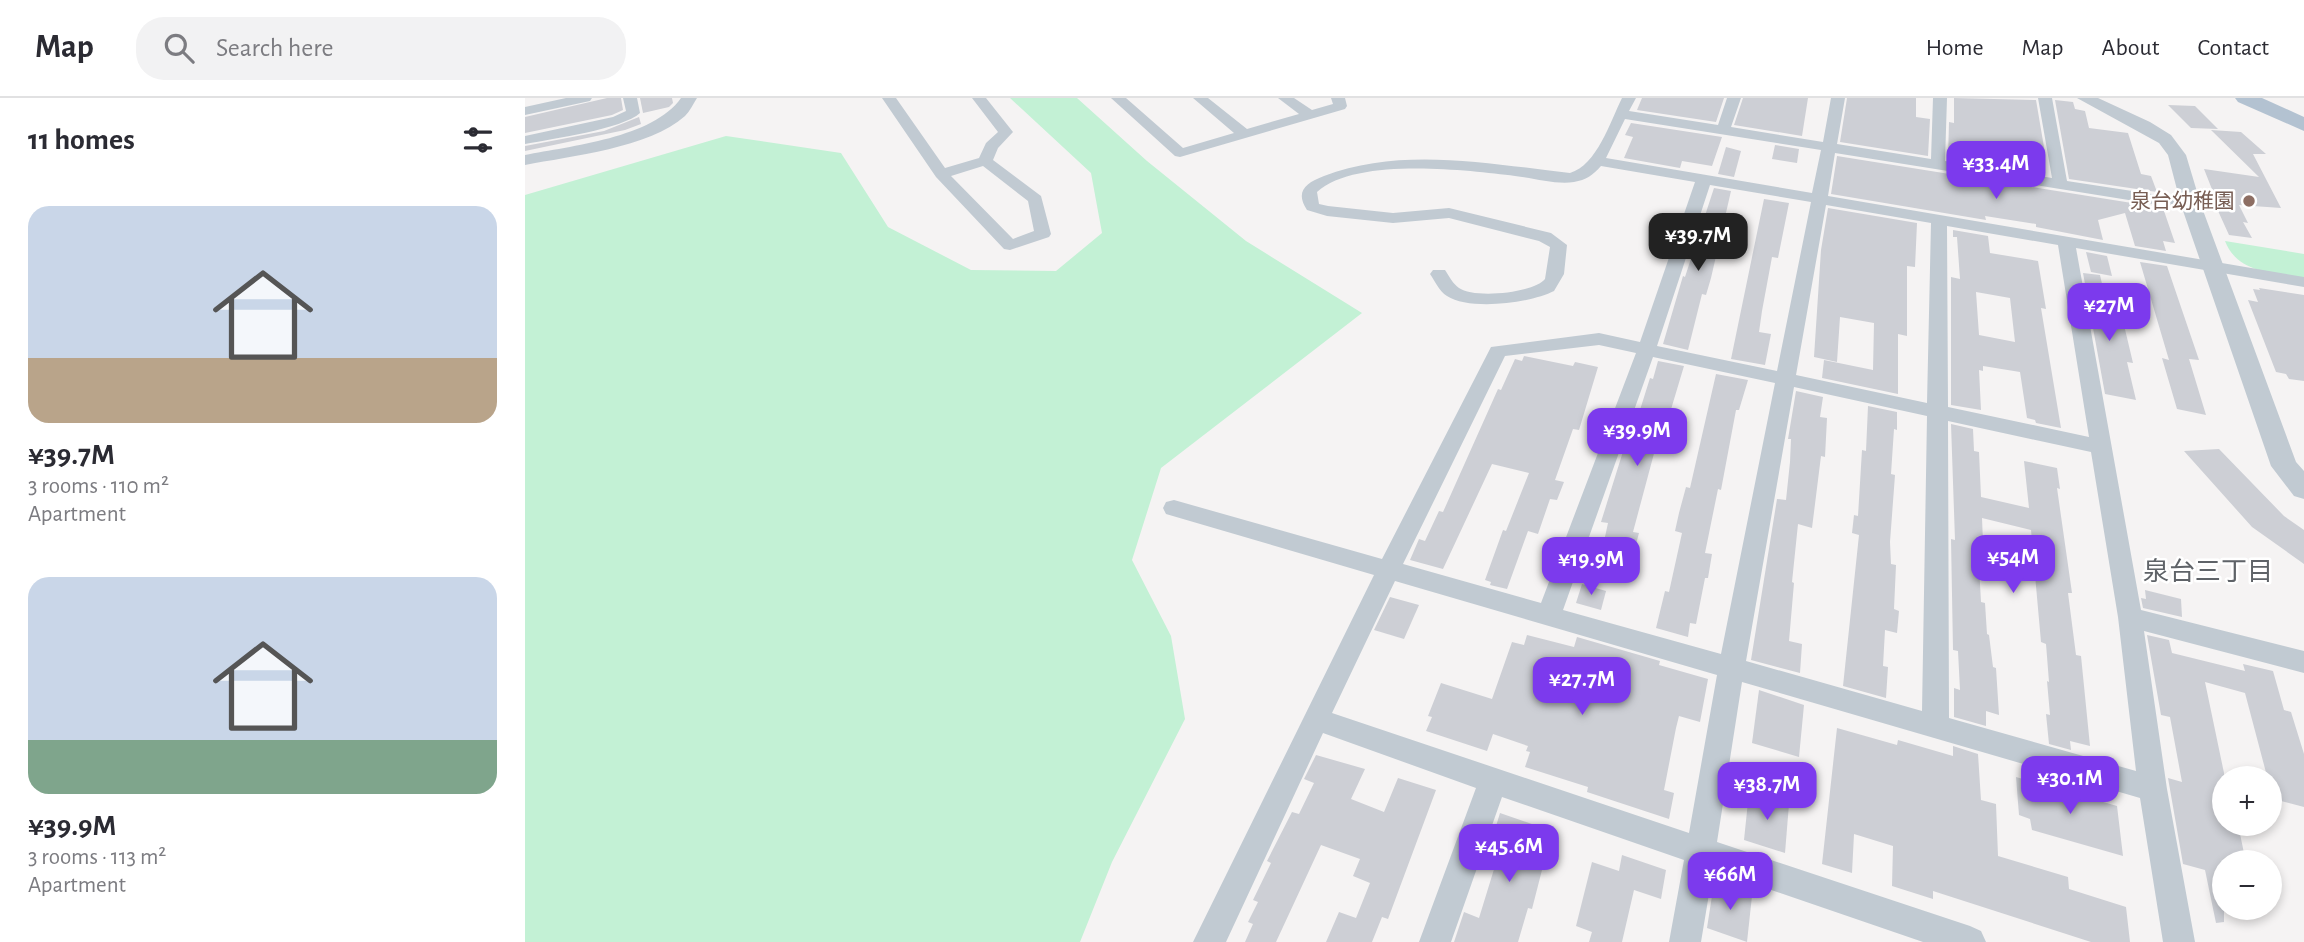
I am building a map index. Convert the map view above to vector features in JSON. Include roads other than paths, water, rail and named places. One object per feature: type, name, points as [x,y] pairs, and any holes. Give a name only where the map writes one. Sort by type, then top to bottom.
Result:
[{"type":"main road","points":[[2245,98],[2304,125]]},
{"type":"main road","points":[[2264,98],[2304,116]]},
{"type":"street","points":[[525,111],[585,98]]},
{"type":"street","points":[[525,140],[617,120],[633,113],[630,98]]},
{"type":"street","points":[[525,160],[623,138],[657,127],[686,108],[689,98]]},
{"type":"street","points":[[889,98],[941,174],[1010,245],[1043,234],[1035,199],[985,162]]},
{"type":"street","points":[[979,98],[1006,132],[991,146],[985,162]]},
{"type":"street","points":[[1118,98],[1179,153],[1340,106],[1338,98]]},
{"type":"street","points":[[1200,98],[1245,134]]},
{"type":"street","points":[[1285,98],[1310,115]]},
{"type":"street","points":[[1439,274],[1451,292],[1465,298],[1534,293],[1549,287],[1555,277],[1559,245],[1545,237],[1448,213],[1393,218],[1327,211],[1313,207],[1308,198],[1309,191],[1317,184],[1355,169],[1448,163],[1571,178],[1587,173],[1597,161],[1629,98]]},
{"type":"street","points":[[1723,130],[1734,98]]},
{"type":"street","points":[[1685,942],[1732,666],[1838,98]]},
{"type":"street","points":[[1938,163],[1940,98]]},
{"type":"street","points":[[2045,98],[2060,183]]},
{"type":"street","points":[[2085,98],[2165,139],[2177,155],[2191,205],[2284,467],[2304,489]]},
{"type":"street","points":[[1621,114],[2191,205]]},
{"type":"street","points":[[1597,161],[2304,282]]},
{"type":"street","points":[[941,174],[985,162]]},
{"type":"street","points":[[1549,614],[1647,348],[1704,179]]},
{"type":"street","points":[[1935,725],[1940,220]]},
{"type":"street","points":[[2066,241],[2130,617],[2153,789],[2179,942]]},
{"type":"street","points":[[1209,942],[1389,569],[1498,351],[1599,339],[2101,447]]},
{"type":"street","points":[[1174,508],[2153,789]]},
{"type":"street","points":[[2130,617],[2304,662]]},
{"type":"street","points":[[1317,719],[1493,781],[1701,849],[1931,936],[1970,942]]},
{"type":"street","points":[[1435,942],[1493,781]]},
{"type":"place","name":"泉台幼稚園","points":[[2249,201]]},
{"type":"district","name":"泉台三丁目","points":[[2208,571]]}]
